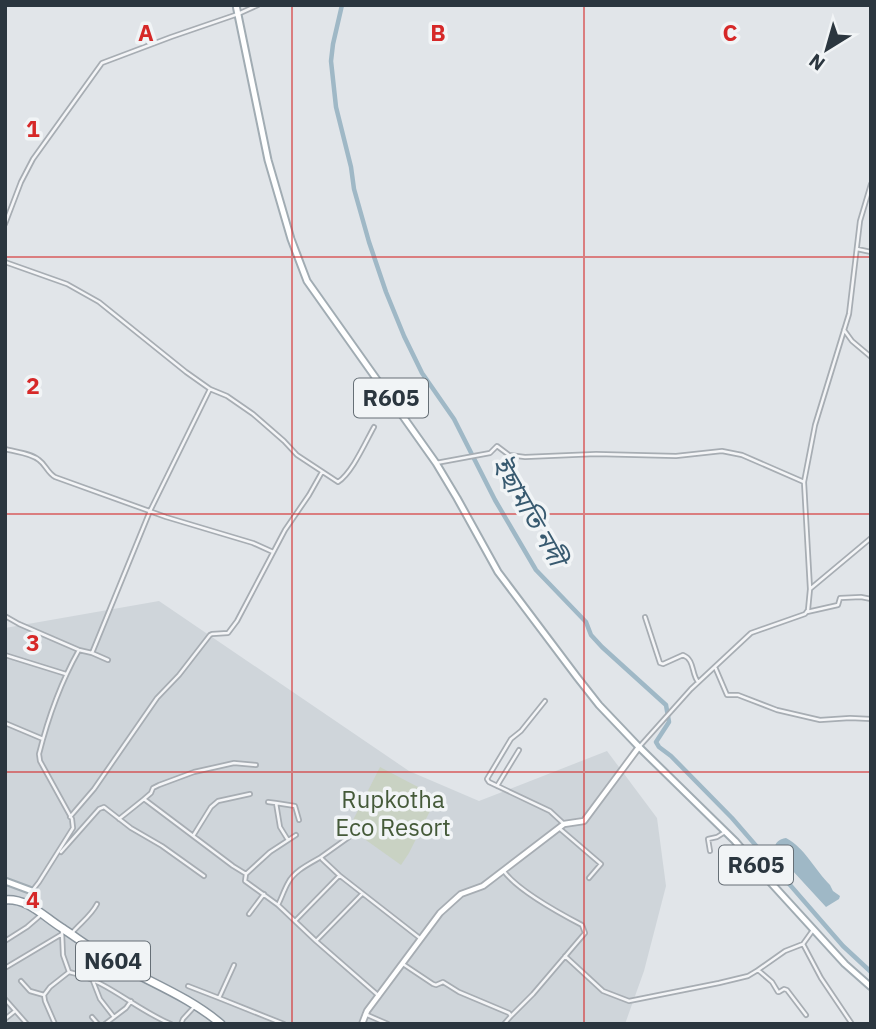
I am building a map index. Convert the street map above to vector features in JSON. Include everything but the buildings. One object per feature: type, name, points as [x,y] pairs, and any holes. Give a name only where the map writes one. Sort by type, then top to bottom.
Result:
[{"type":"highway","name":"N604","points":[[5,900],[18,900],[39,911],[62,931],[125,968],[206,1010],[221,1024]]},
{"type":"main road","name":"R605","points":[[236,5],[268,160],[307,281],[436,463],[505,582],[599,705],[725,832],[845,964],[871,987]]},
{"type":"main road","points":[[6,883],[32,891],[39,911]]},
{"type":"street","points":[[5,224],[33,159],[102,63],[258,5]]},
{"type":"street","points":[[807,612],[810,589],[804,482],[815,425],[849,314],[860,221],[871,184]]},
{"type":"street","points":[[856,249],[871,252]]},
{"type":"street","points":[[5,262],[59,280],[83,292],[119,317],[186,372],[253,414],[297,455],[340,482],[374,427]]},
{"type":"street","points":[[844,330],[852,341],[871,357]]},
{"type":"street","points":[[92,653],[150,511],[210,389]]},
{"type":"street","points":[[436,463],[490,453],[497,446],[509,454],[525,457],[596,454],[676,456],[722,451],[742,455],[804,482]]},
{"type":"street","points":[[5,449],[36,457],[55,477],[150,511],[253,543],[272,552]]},
{"type":"street","points":[[70,817],[94,789],[157,698],[210,635],[225,635],[230,632],[272,552],[322,472]]},
{"type":"street","points":[[810,589],[871,538]]},
{"type":"street","points":[[362,1024],[365,1014],[440,913],[461,894],[483,886],[562,826],[584,821],[657,725],[698,682],[754,631],[807,612],[837,606],[840,598],[871,599]]},
{"type":"street","points":[[5,616],[79,650],[108,660]]},
{"type":"street","points":[[645,617],[660,663],[686,656],[691,661],[698,682]]},
{"type":"street","points":[[32,891],[73,828],[39,754],[66,674],[79,650]]},
{"type":"street","points":[[5,655],[66,674]]},
{"type":"street","points":[[715,667],[727,695],[738,695],[777,710],[820,720],[871,719]]},
{"type":"street","points":[[545,701],[521,731],[511,739],[487,781],[552,813],[601,863],[589,878]]},
{"type":"street","points":[[5,723],[43,739]]},
{"type":"street","points":[[497,786],[519,750]]},
{"type":"street","points":[[119,819],[159,785],[194,772],[234,764],[256,765]]},
{"type":"street","points":[[193,836],[211,807],[218,801],[250,794]]},
{"type":"street","points":[[144,799],[246,874]]},
{"type":"street","points":[[268,802],[295,806],[299,820]]},
{"type":"street","points":[[275,803],[280,827],[288,840]]},
{"type":"street","points":[[58,853],[104,807],[204,876]]},
{"type":"street","points":[[278,905],[287,883],[301,868],[356,832]]},
{"type":"street","points":[[710,850],[708,839],[725,832]]},
{"type":"street","points":[[296,835],[270,852],[246,874],[245,881],[278,905],[379,996]]},
{"type":"street","points":[[321,857],[362,894],[421,939]]},
{"type":"street","points":[[503,870],[517,885],[583,927],[583,935],[504,1024]]},
{"type":"street","points":[[295,921],[339,875]]},
{"type":"street","points":[[249,914],[264,894]]},
{"type":"street","points":[[316,941],[362,894]]},
{"type":"street","points":[[71,934],[93,913],[97,904]]},
{"type":"street","points":[[5,941],[27,927],[39,911]]},
{"type":"street","points":[[565,956],[603,991],[629,1001],[748,975],[785,951],[803,944],[813,930]]},
{"type":"street","points":[[5,968],[62,931]]},
{"type":"street","points":[[62,931],[63,955],[69,972]]},
{"type":"street","points":[[803,944],[821,978],[852,1024]]},
{"type":"street","points":[[403,964],[433,984],[443,982],[511,1016]]},
{"type":"street","points":[[219,998],[234,965]]},
{"type":"street","points":[[758,970],[772,982],[778,992],[787,989],[806,1015]]},
{"type":"street","points":[[69,972],[105,985],[171,1024]]},
{"type":"street","points":[[55,1024],[44,995],[69,972]]},
{"type":"street","points":[[93,980],[100,999],[114,1017]]},
{"type":"street","points":[[22,982],[30,991],[44,995]]},
{"type":"street","points":[[188,986],[284,1024]]},
{"type":"street","points":[[5,999],[27,1024]]},
{"type":"street","points":[[105,1024],[131,1001]]},
{"type":"street","points":[[181,1024],[195,1005]]},
{"type":"street","points":[[5,1019],[16,1011]]},
{"type":"street","points":[[365,1014],[388,1024]]},
{"type":"street","points":[[92,1017],[98,1024]]},
{"type":"shaded area","points":[[159,601],[409,771],[479,801],[607,751],[657,818],[666,886],[644,971],[625,1024],[5,1024],[5,628]]},
{"type":"green space","name":"Rupkotha Eco Resort","points":[[380,767],[437,797],[401,865],[349,828]]},
{"type":"water","points":[[786,838],[804,853],[833,891],[840,896],[839,899],[826,907],[780,857],[774,850],[778,841]]},
{"type":"waterway","name":"ইছামতি নদী","points":[[342,5],[331,61],[336,107],[369,242],[386,292],[422,373],[454,419],[495,500],[536,570],[586,622],[591,635],[602,647],[666,705],[669,722],[656,742],[659,747],[732,818],[843,946],[871,972]]}]
